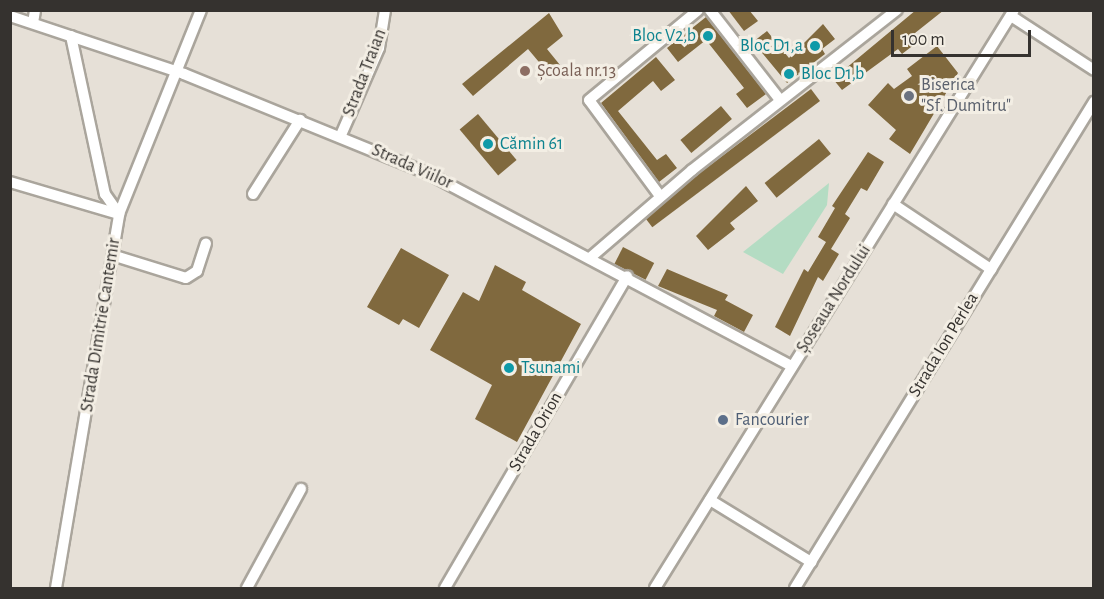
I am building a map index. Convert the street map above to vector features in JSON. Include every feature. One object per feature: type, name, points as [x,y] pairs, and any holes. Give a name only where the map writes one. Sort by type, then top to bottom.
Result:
[{"type":"street","points":[[33,23],[35,10]]},
{"type":"street","name":"Strada Dimitrie Cantemir","points":[[56,588],[119,214],[174,70],[201,10]]},
{"type":"street","name":"Strada Traian","points":[[341,135],[378,48],[386,10]]},
{"type":"street","points":[[660,196],[589,100],[698,10]]},
{"type":"street","points":[[710,10],[780,100]]},
{"type":"street","points":[[591,257],[660,196],[897,10]]},
{"type":"street","points":[[1013,13],[1094,70]]},
{"type":"street","name":"Șoseaua Nordului","points":[[655,588],[1013,13]]},
{"type":"street","name":"Strada Viilor","points":[[10,16],[174,70],[341,135],[489,202],[792,366]]},
{"type":"street","points":[[71,36],[105,194],[119,214]]},
{"type":"street","name":"Strada Ion Perlea","points":[[795,588],[1094,102]]},
{"type":"street","points":[[253,194],[300,120]]},
{"type":"street","points":[[10,182],[119,214]]},
{"type":"street","points":[[893,204],[991,268]]},
{"type":"street","points":[[112,255],[186,278],[197,271],[206,243]]},
{"type":"street","name":"Strada Orion","points":[[445,588],[627,276]]},
{"type":"street","points":[[247,588],[302,489]]},
{"type":"street","points":[[710,500],[811,562]]},
{"type":"green space","points":[[829,183],[827,205],[783,274],[743,252]]},
{"type":"building","points":[[728,10],[749,10],[758,21],[744,31]]},
{"type":"building","points":[[916,10],[944,10],[910,37],[915,44],[902,54],[898,49],[842,90],[833,79]]},
{"type":"building","points":[[549,13],[563,36],[547,49],[560,65],[549,74],[528,49],[473,96],[462,84]]},
{"type":"building","points":[[706,17],[766,94],[747,108],[736,94],[744,88],[706,40],[678,62],[667,48]]},
{"type":"building","points":[[823,24],[835,39],[822,49],[825,54],[787,83],[753,42],[767,31],[789,58]]},
{"type":"building","name":"Biserica \"Sf. Dumitru\"","points":[[937,46],[958,73],[910,154],[889,139],[896,130],[868,105],[888,83],[894,89],[912,76],[907,69]]},
{"type":"building","points":[[656,57],[675,80],[661,91],[653,81],[618,111],[657,160],[666,154],[677,168],[659,182],[601,103]]},
{"type":"building","points":[[811,89],[820,101],[652,227],[643,215]]},
{"type":"building","points":[[721,106],[732,119],[691,153],[680,140]]},
{"type":"building","name":"Cămin 61","points":[[478,114],[517,160],[498,175],[460,129]]},
{"type":"building","points":[[819,139],[831,154],[777,198],[765,183]]},
{"type":"building","points":[[868,152],[884,162],[867,191],[861,188],[845,214],[850,218],[831,249],[839,254],[823,281],[818,277],[790,336],[775,327],[804,269],[808,272],[826,242],[818,237],[835,208],[832,206]]},
{"type":"building","points":[[746,186],[758,201],[730,223],[735,229],[708,250],[696,236]]},
{"type":"building","points":[[623,247],[654,263],[646,280],[614,264]]},
{"type":"building","points":[[401,248],[449,275],[419,328],[403,319],[399,325],[367,307]]},
{"type":"building","name":"Tsunami","points":[[495,265],[526,282],[522,290],[581,324],[517,442],[475,419],[492,385],[430,350],[463,292],[479,301]]},
{"type":"building","points":[[667,269],[728,295],[725,300],[753,315],[744,332],[714,316],[717,310],[658,286]]},
{"type":"place","name":"Bloc V2,b","points":[[708,36]]},
{"type":"place","name":"Bloc D1,a","points":[[815,46]]},
{"type":"place","name":"Școala nr.13","points":[[525,71]]},
{"type":"place","name":"Bloc D1,b","points":[[789,74]]},
{"type":"place","name":"Biserica \"Sf. Dumitru\"","points":[[909,96]]},
{"type":"place","name":"Cămin 61","points":[[488,144]]},
{"type":"place","name":"Tsunami","points":[[509,368]]},
{"type":"place","name":"Fancourier","points":[[723,420]]}]
